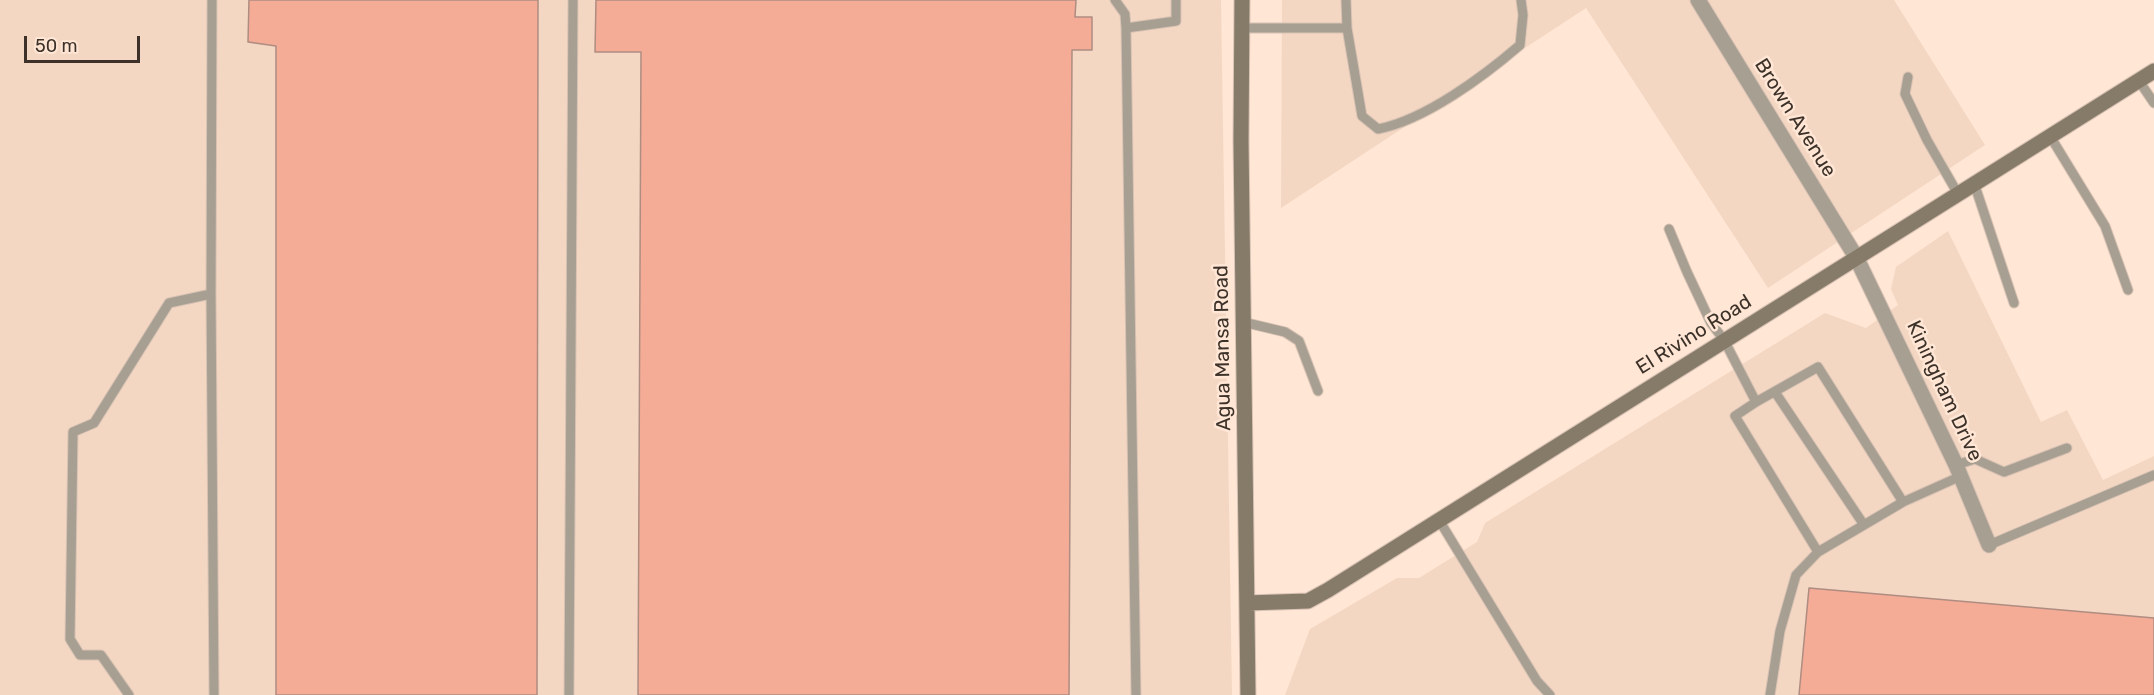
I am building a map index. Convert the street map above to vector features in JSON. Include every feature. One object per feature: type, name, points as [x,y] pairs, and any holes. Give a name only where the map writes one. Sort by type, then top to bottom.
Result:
[{"type":"street","name":"Agua Mansa Road","points":[[1242,0],[1241,141],[1248,695]]},
{"type":"street","name":"Brown Avenue","points":[[1698,0],[1856,257]]},
{"type":"street","name":"El Rivino Road","points":[[1247,603],[1308,601],[1328,590],[2154,71]]},
{"type":"street","name":"Kiningham Drive","points":[[1856,257],[1959,470],[1989,545]]},
{"type":"lane","points":[[212,0],[211,294],[214,695]]},
{"type":"lane","points":[[569,695],[573,0]]},
{"type":"lane","points":[[1115,0],[1125,14],[1126,28],[1136,695]]},
{"type":"lane","points":[[1126,28],[1176,21],[1176,0]]},
{"type":"lane","points":[[1346,0],[1347,28],[1362,116],[1378,129],[1397,125],[1456,93],[1491,70],[1520,45],[1523,15],[1521,0]]},
{"type":"lane","points":[[1243,27],[1347,28]]},
{"type":"lane","points":[[1908,77],[1905,94],[1927,140],[1958,194]]},
{"type":"lane","points":[[2139,81],[2154,103]]},
{"type":"lane","points":[[2050,136],[2105,226],[2128,290]]},
{"type":"lane","points":[[1974,183],[2014,303]]},
{"type":"lane","points":[[1670,229],[1711,323],[1724,340],[1756,402]]},
{"type":"lane","points":[[129,695],[101,655],[80,655],[70,639],[73,432],[94,423],[169,303],[211,294]]},
{"type":"lane","points":[[1244,322],[1285,332],[1299,341],[1318,392]]},
{"type":"lane","points":[[1818,552],[1735,417],[1756,402],[1818,367],[1903,502]]},
{"type":"lane","points":[[1775,392],[1864,525]]},
{"type":"lane","points":[[1770,695],[1780,631],[1796,575],[1818,552],[1975,459],[2004,472],[2067,448]]},
{"type":"lane","points":[[1989,545],[2154,475]]},
{"type":"lane","points":[[1439,520],[1537,681],[1550,695]]},
{"type":"shaded area","points":[[0,0],[1221,0],[1232,695],[0,695]]},
{"type":"shaded area","points":[[1282,0],[1894,0],[1985,145],[1768,288],[1586,8],[1281,208]]},
{"type":"shaded area","points":[[1948,231],[2041,422],[2067,410],[2103,480],[2154,456],[2154,695],[1285,695],[1310,629],[1397,578],[1419,578],[1477,542],[1485,523],[1825,313],[1866,328],[1898,305],[1891,289],[1896,267]]},
{"type":"building","points":[[249,0],[538,0],[537,695],[276,695],[276,46],[248,42]]},
{"type":"building","points":[[596,0],[1076,0],[1075,17],[1092,17],[1092,50],[1072,50],[1069,695],[638,695],[641,52],[595,52]]},
{"type":"building","points":[[1809,588],[2154,618],[2154,695],[1799,695]]}]
